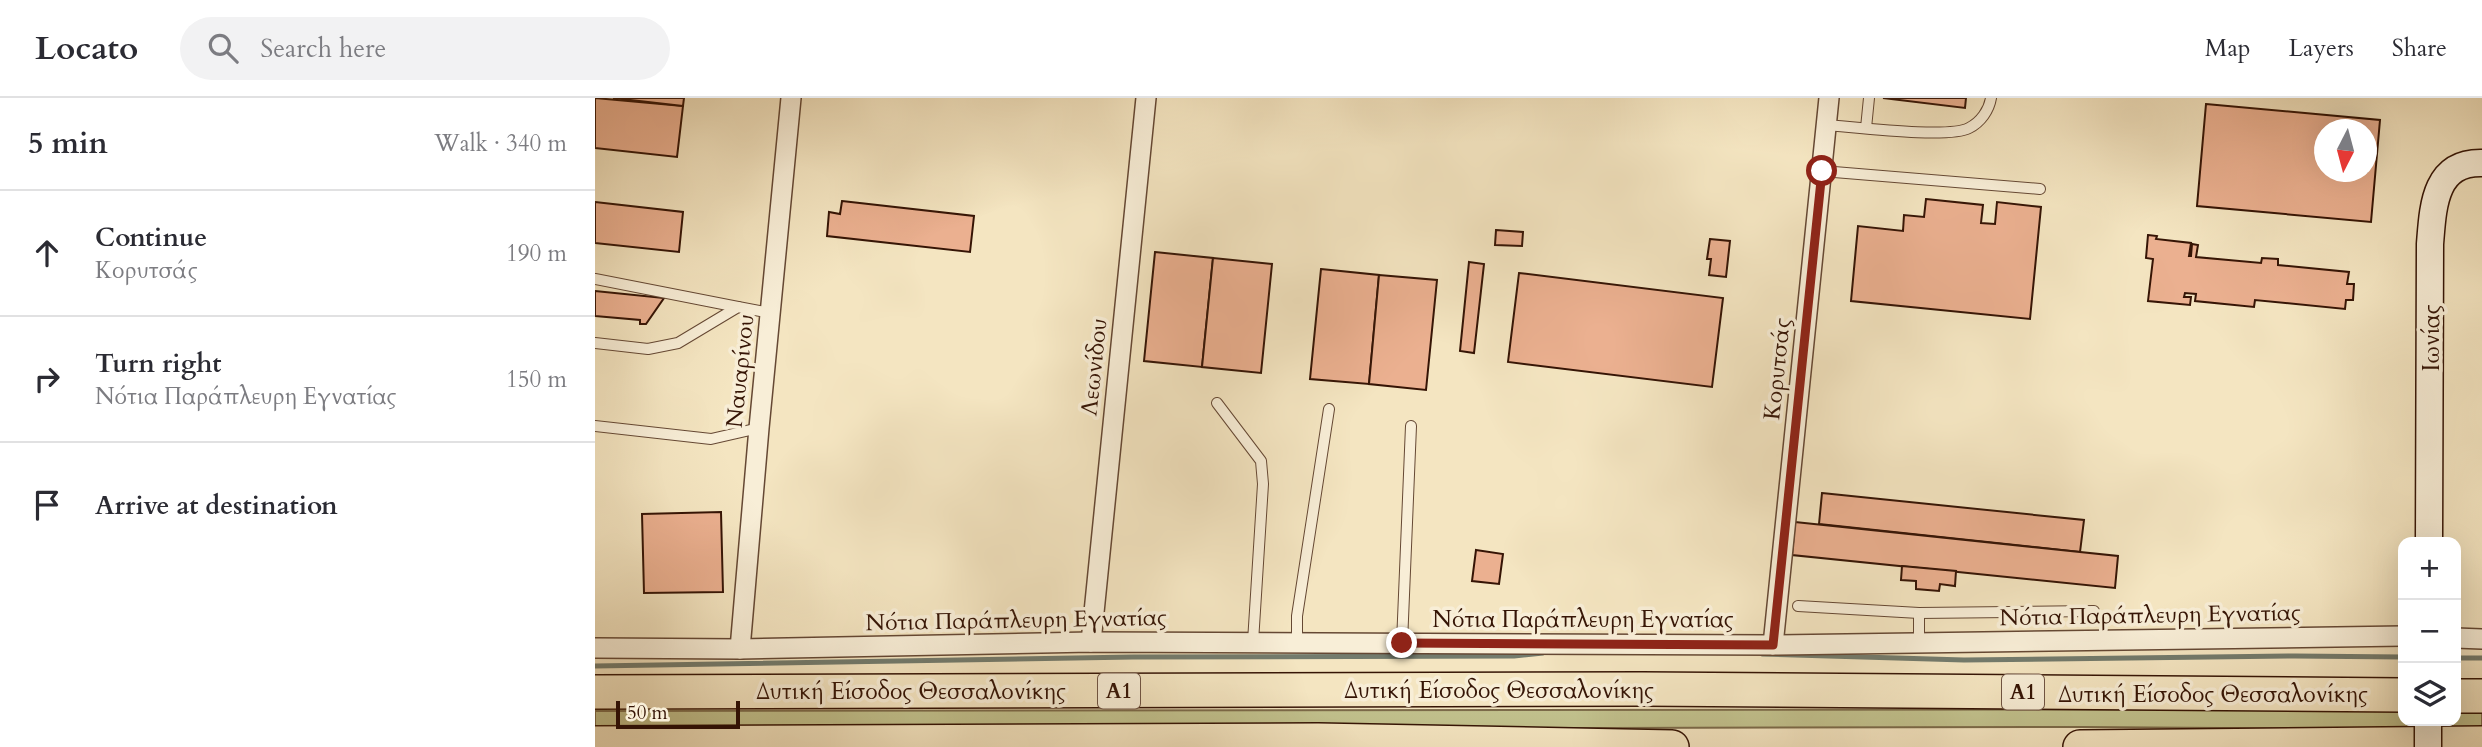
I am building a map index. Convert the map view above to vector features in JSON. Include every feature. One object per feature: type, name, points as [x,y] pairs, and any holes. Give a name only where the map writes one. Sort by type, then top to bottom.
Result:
[{"type":"highway","name":"Δυτική Είσοδος Θεσσαλονίκης","points":[[595,692],[1656,689],[2398,695]]},
{"type":"highway","points":[[2461,696],[2482,696]]},
{"type":"highway","name":"Α1","points":[[595,743],[1318,740],[1672,747]]},
{"type":"highway","points":[[2080,747],[2482,743]]},
{"type":"street","name":"Ναυαρίνου","points":[[740,649],[792,98]]},
{"type":"street","name":"Λεωνίδου","points":[[1091,642],[1146,98]]},
{"type":"street","name":"Κορυτσάς","points":[[1773,645],[1829,98]]},
{"type":"street","name":"Ιωνίας","points":[[2429,537],[2430,244],[2433,216],[2438,191],[2454,169],[2466,164],[2482,163]]},
{"type":"street","name":"Νότια Παράπλευρη Εγνατίας","points":[[595,648],[740,649],[1091,642],[1773,645],[2398,636]]},
{"type":"street","points":[[2428,726],[2428,747]]},
{"type":"lane","points":[[1867,128],[1869,98]]},
{"type":"lane","points":[[1826,125],[1944,133],[1967,130],[1979,122],[1990,106],[1991,98]]},
{"type":"lane","points":[[1822,171],[2040,189]]},
{"type":"lane","points":[[595,279],[771,313]]},
{"type":"lane","points":[[595,343],[648,349],[678,343],[738,307]]},
{"type":"lane","points":[[1217,403],[1261,461],[1263,484],[1253,642]]},
{"type":"lane","points":[[1297,642],[1297,616],[1329,409]]},
{"type":"lane","points":[[1402,643],[1411,425]]},
{"type":"lane","points":[[595,426],[711,439],[759,428]]},
{"type":"lane","points":[[1798,606],[1919,612],[2094,611]]},
{"type":"lane","points":[[1919,612],[1919,643]]},
{"type":"green space","points":[[2398,709],[2398,726],[2461,726],[2461,709],[2482,709],[2482,730],[2083,727],[595,730],[595,711]]},
{"type":"building","points":[[595,98],[683,106],[677,157],[595,148]]},
{"type":"building","points":[[613,98],[684,98],[683,106]]},
{"type":"building","points":[[1883,98],[1966,98],[1965,108]]},
{"type":"building","points":[[2206,104],[2369,119],[2314,119],[2314,182],[2375,182],[2371,222],[2197,206]]},
{"type":"building","points":[[2377,120],[2380,120],[2377,154]]},
{"type":"building","points":[[1926,199],[1983,205],[1981,223],[1995,224],[1997,202],[2041,207],[2030,319],[1851,301],[1858,226],[1903,231],[1904,215],[1924,217]]},
{"type":"building","points":[[842,201],[974,216],[970,252],[827,236],[829,212],[840,214]]},
{"type":"building","points":[[595,202],[683,212],[679,252],[595,243]]},
{"type":"building","points":[[1496,230],[1523,232],[1522,246],[1495,245]]},
{"type":"building","points":[[2148,235],[2157,236],[2156,239],[2191,243],[2189,256],[2192,244],[2198,245],[2196,257],[2261,263],[2262,258],[2278,259],[2278,265],[2349,272],[2347,284],[2354,284],[2353,300],[2346,300],[2345,309],[2255,300],[2254,307],[2195,301],[2196,294],[2185,293],[2184,297],[2191,297],[2190,305],[2148,301],[2153,259],[2146,258]]},
{"type":"building","points":[[1710,239],[1730,241],[1726,277],[1709,275],[1711,259],[1707,259]]},
{"type":"building","points":[[1155,252],[1213,258],[1202,367],[1144,361]]},
{"type":"building","points":[[1213,258],[1272,264],[1261,373],[1202,367]]},
{"type":"building","points":[[1469,262],[1484,264],[1474,353],[1460,351]]},
{"type":"building","points":[[1321,269],[1379,275],[1369,384],[1310,379]]},
{"type":"building","points":[[1519,273],[1723,298],[1712,387],[1508,362]]},
{"type":"building","points":[[1379,275],[1437,280],[1426,390],[1369,384]]},
{"type":"building","points":[[595,291],[664,298],[646,324],[640,324],[640,320],[595,316]]},
{"type":"building","points":[[1822,493],[2084,520],[2080,552],[1819,524]]},
{"type":"building","points":[[721,512],[723,592],[644,593],[642,514]]},
{"type":"building","points":[[1795,522],[2118,556],[2115,588],[1792,555]]},
{"type":"building","points":[[1476,550],[1503,554],[1499,584],[1472,581]]},
{"type":"building","points":[[1902,566],[1956,571],[1955,586],[1940,584],[1939,591],[1916,589],[1916,581],[1901,580]]},
{"type":"waterway","points":[[595,666],[1133,657],[1514,656],[1543,653]]},
{"type":"waterway","points":[[1762,654],[1964,660],[2398,657]]},
{"type":"waterway","points":[[2461,658],[2482,658]]},
{"type":"route","points":[[1402,643],[1773,645],[1822,171]]}]
